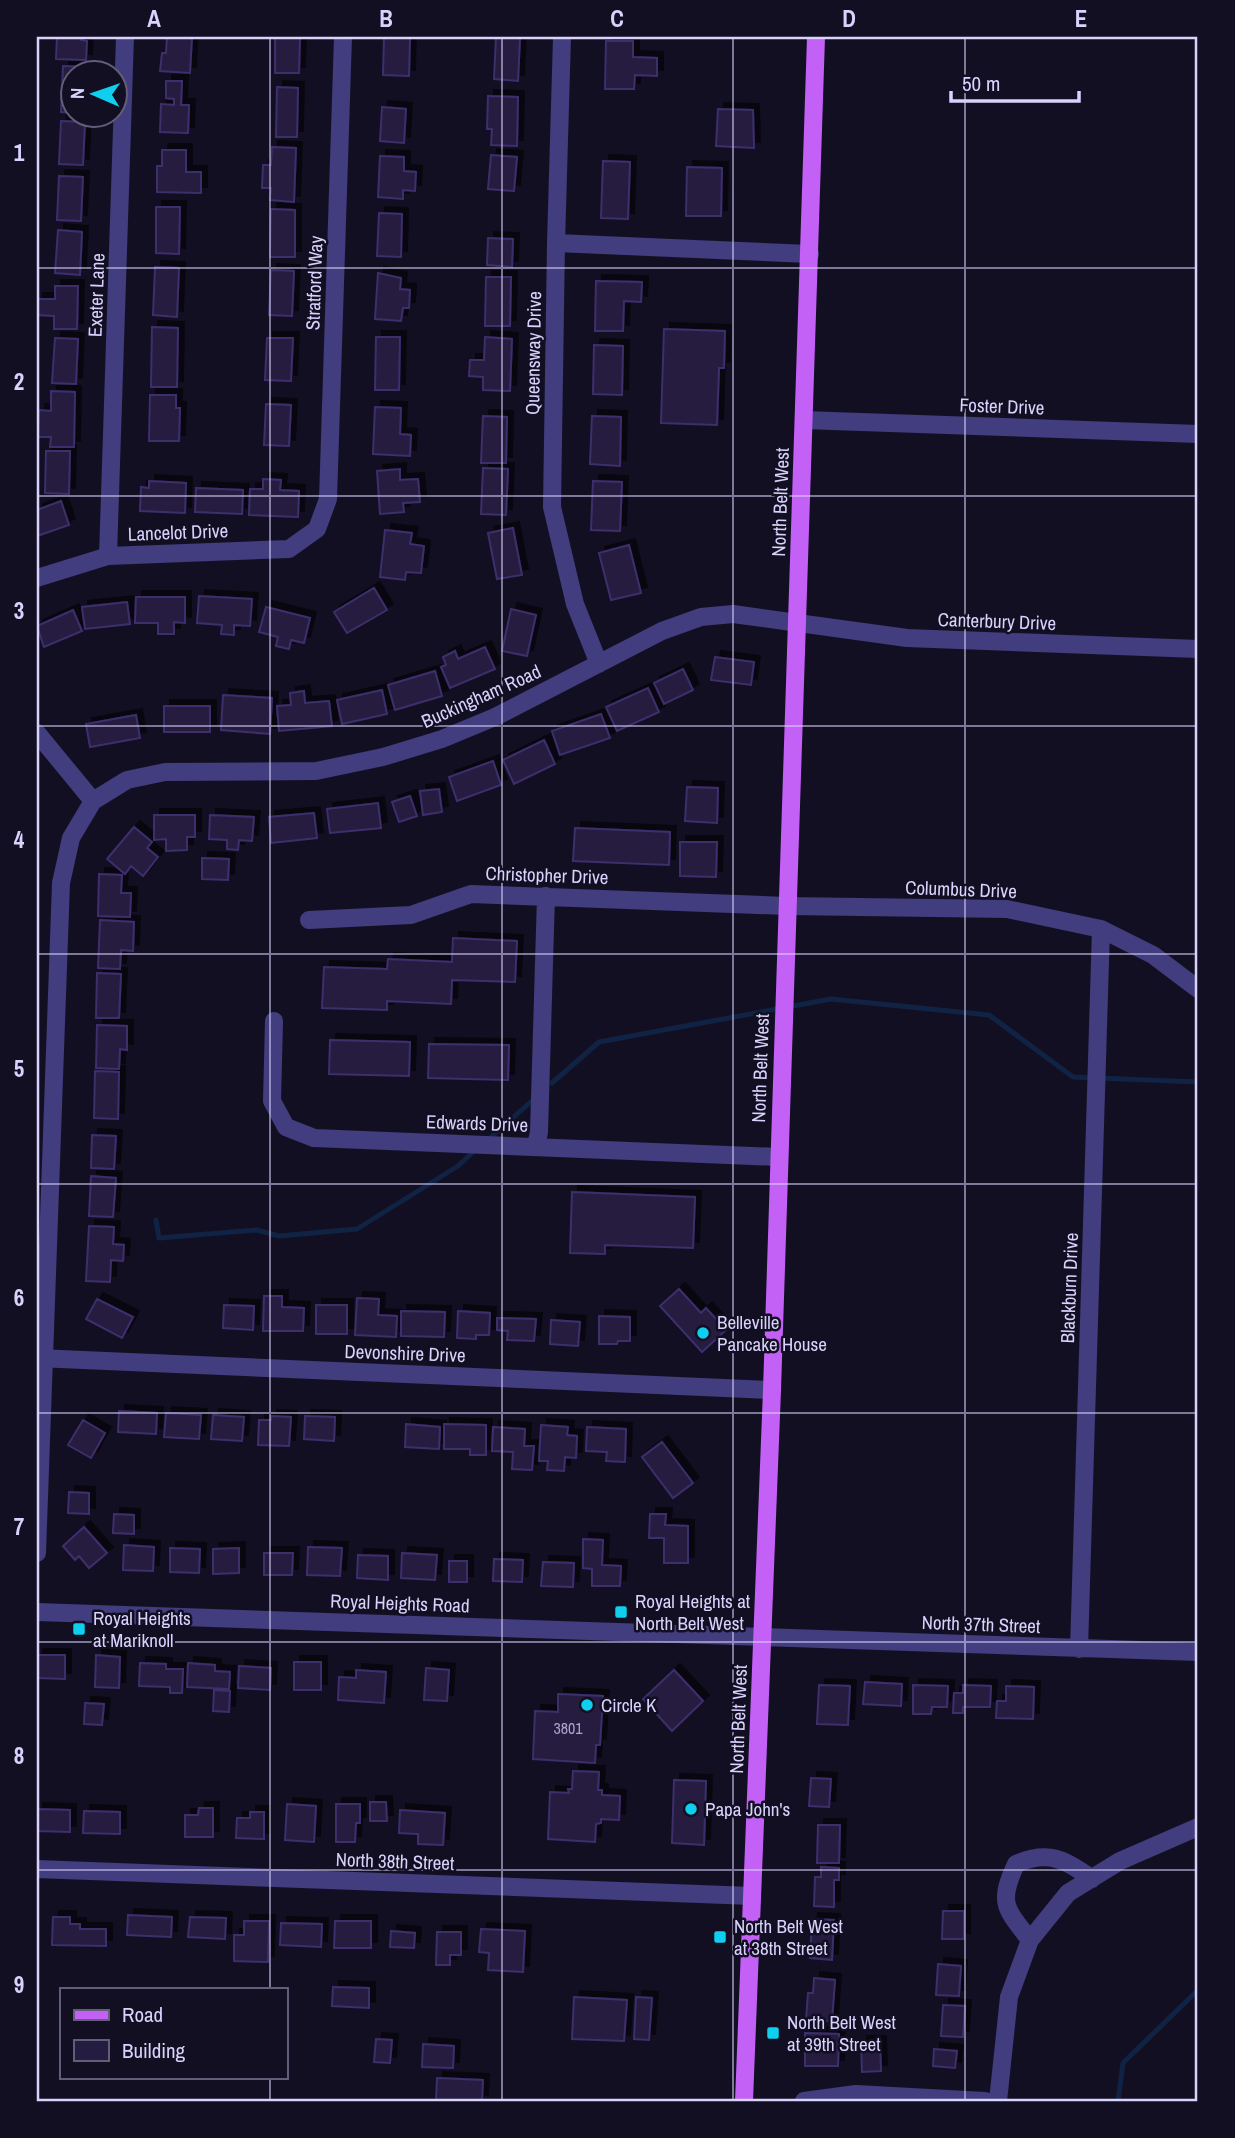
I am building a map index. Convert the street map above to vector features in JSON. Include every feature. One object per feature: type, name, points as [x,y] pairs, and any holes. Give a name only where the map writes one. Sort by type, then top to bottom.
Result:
[{"type":"main road","name":"North Belt West","points":[[744,2101],[772,1390],[816,37]]},
{"type":"street","name":"Exeter Lane","points":[[108,556],[125,37]]},
{"type":"street","name":"Stratford Way","points":[[317,529],[328,499],[343,37]]},
{"type":"street","name":"Queensway Drive","points":[[562,37],[552,507],[575,604],[599,664]]},
{"type":"street","points":[[556,243],[810,254]]},
{"type":"street","name":"Foster Drive","points":[[804,420],[1198,434]]},
{"type":"street","name":"Lancelot Drive","points":[[37,578],[108,556],[289,549],[317,529]]},
{"type":"street","name":"Buckingham Road","points":[[93,802],[127,780],[165,772],[316,771],[383,757],[442,739],[495,717],[662,631],[701,617],[733,614],[796,624]]},
{"type":"street","name":"Canterbury Drive","points":[[796,624],[907,638],[1198,649]]},
{"type":"street","points":[[37,733],[93,802],[71,838],[61,883],[41,1359],[37,1553]]},
{"type":"street","name":"Christopher Drive","points":[[309,920],[411,915],[471,894],[787,906]]},
{"type":"street","points":[[536,1146],[539,1132],[546,896]]},
{"type":"street","name":"Columbus Drive","points":[[787,906],[1007,909],[1101,929],[1153,955],[1198,989]]},
{"type":"street","name":"Blackburn Drive","points":[[1079,1648],[1101,929]]},
{"type":"street","points":[[1198,970],[1198,989]]},
{"type":"street","name":"Edwards Drive","points":[[274,1021],[272,1101],[286,1127],[314,1138],[778,1157]]},
{"type":"street","name":"Devonshire Drive","points":[[41,1359],[772,1390]]},
{"type":"street","name":"Royal Heights Road","points":[[37,1612],[762,1636]]},
{"type":"street","name":"North 37th Street","points":[[762,1636],[1198,1652]]},
{"type":"street","points":[[998,2101],[1009,1997],[1030,1940],[1068,1893],[1120,1861],[1198,1827]]},
{"type":"street","points":[[1030,1940],[1007,1911],[1005,1887],[1016,1864],[1033,1857],[1052,1857],[1070,1862],[1092,1879]]},
{"type":"street","name":"North 38th Street","points":[[37,1869],[752,1896]]},
{"type":"street","points":[[804,2101],[856,2094],[985,2101]]},
{"type":"building","points":[[57,37],[81,37],[81,40],[87,41],[86,60],[56,59]]},
{"type":"building","points":[[167,37],[192,37],[190,73],[160,71],[162,53],[166,53]]},
{"type":"building","points":[[275,37],[300,37],[299,73],[275,73]]},
{"type":"building","points":[[384,37],[410,37],[409,76],[383,75]]},
{"type":"building","points":[[496,37],[520,38],[518,81],[494,79]]},
{"type":"building","points":[[606,41],[633,41],[633,57],[657,58],[657,76],[635,75],[634,89],[605,89]]},
{"type":"building","points":[[166,81],[182,81],[181,105],[189,105],[188,133],[160,132],[161,104],[174,105],[174,99],[166,98]]},
{"type":"building","points":[[277,87],[298,88],[297,137],[276,137]]},
{"type":"building","points":[[488,96],[518,97],[517,146],[491,145],[492,129],[487,129]]},
{"type":"building","points":[[382,107],[406,109],[404,143],[380,141]]},
{"type":"building","points":[[718,109],[753,110],[754,148],[716,146]]},
{"type":"building","points":[[61,130],[85,130],[83,165],[59,164]]},
{"type":"building","points":[[272,147],[296,148],[294,202],[270,200],[271,188],[262,188],[263,165],[271,165]]},
{"type":"building","points":[[162,150],[186,150],[186,172],[201,172],[201,193],[157,192],[157,166],[162,166]]},
{"type":"building","points":[[491,155],[517,157],[514,191],[488,189]]},
{"type":"building","points":[[380,156],[404,157],[404,171],[416,172],[415,191],[403,190],[403,199],[378,197]]},
{"type":"building","points":[[603,161],[630,162],[628,219],[601,218]]},
{"type":"building","points":[[687,167],[722,168],[721,216],[686,216]]},
{"type":"building","points":[[59,176],[83,177],[81,221],[57,220]]},
{"type":"building","points":[[156,207],[180,207],[179,254],[156,253]]},
{"type":"building","points":[[271,209],[295,210],[295,257],[270,257]]},
{"type":"building","points":[[379,213],[402,214],[401,257],[377,256]]},
{"type":"building","points":[[58,230],[82,232],[80,275],[55,273]]},
{"type":"building","points":[[488,238],[513,239],[512,267],[487,265]]},
{"type":"building","points":[[155,267],[179,268],[177,317],[153,315]]},
{"type":"building","points":[[271,270],[294,271],[292,316],[269,315]]},
{"type":"building","points":[[378,273],[401,278],[400,289],[410,290],[409,308],[403,308],[401,321],[375,319]]},
{"type":"building","points":[[486,277],[511,277],[510,326],[485,326]]},
{"type":"building","points":[[596,281],[642,282],[641,302],[624,301],[623,331],[595,331]]},
{"type":"building","points":[[55,286],[78,286],[77,329],[54,329],[54,316],[37,315],[37,299],[55,299]]},
{"type":"building","points":[[152,327],[178,328],[177,387],[151,387]]},
{"type":"building","points":[[664,329],[725,331],[724,368],[719,368],[717,425],[661,423]]},
{"type":"building","points":[[376,337],[400,337],[399,390],[375,390]]},
{"type":"building","points":[[485,337],[512,339],[510,391],[483,390],[483,377],[469,376],[470,360],[484,360]]},
{"type":"building","points":[[55,338],[78,339],[76,384],[52,383]]},
{"type":"building","points":[[267,338],[293,338],[291,381],[265,380]]},
{"type":"building","points":[[594,345],[623,346],[622,395],[593,394]]},
{"type":"building","points":[[51,391],[75,392],[74,447],[50,447],[51,437],[38,437],[39,410],[51,411]]},
{"type":"building","points":[[150,395],[176,395],[176,408],[180,408],[179,441],[149,441]]},
{"type":"building","points":[[266,404],[291,405],[289,446],[264,445]]},
{"type":"building","points":[[375,407],[401,408],[400,434],[411,435],[410,456],[373,454]]},
{"type":"building","points":[[483,416],[507,417],[506,463],[481,463]]},
{"type":"building","points":[[592,416],[621,417],[620,466],[590,464]]},
{"type":"building","points":[[46,451],[70,451],[69,494],[45,493]]},
{"type":"building","points":[[483,468],[508,469],[506,515],[481,514]]},
{"type":"building","points":[[400,469],[400,480],[418,479],[420,502],[403,503],[404,512],[380,514],[377,471]]},
{"type":"building","points":[[263,479],[281,480],[280,490],[299,491],[298,517],[249,515],[250,489],[263,489]]},
{"type":"building","points":[[149,481],[186,483],[185,513],[140,511],[141,487],[149,488]]},
{"type":"building","points":[[593,481],[622,482],[620,531],[591,530]]},
{"type":"building","points":[[196,488],[243,490],[242,514],[195,512]]},
{"type":"building","points":[[61,501],[69,525],[37,536],[37,510]]},
{"type":"building","points":[[513,528],[522,575],[497,579],[488,533]]},
{"type":"building","points":[[385,530],[412,533],[410,544],[424,546],[421,573],[406,572],[405,580],[380,577]]},
{"type":"building","points":[[629,545],[641,593],[611,600],[599,553]]},
{"type":"building","points":[[374,588],[387,610],[347,633],[334,612]]},
{"type":"building","points":[[199,596],[252,599],[250,626],[234,625],[234,635],[221,634],[222,625],[197,623]]},
{"type":"building","points":[[136,597],[185,597],[185,623],[174,622],[174,634],[158,634],[158,623],[135,623]]},
{"type":"building","points":[[127,602],[130,624],[85,629],[82,607]]},
{"type":"building","points":[[266,607],[310,618],[304,643],[291,640],[289,649],[276,646],[278,637],[259,632]]},
{"type":"building","points":[[511,609],[536,615],[527,656],[502,651]]},
{"type":"building","points":[[73,610],[82,631],[44,647],[37,626]]},
{"type":"building","points":[[485,647],[495,669],[450,688],[441,667],[446,665],[443,657],[455,651],[458,659]]},
{"type":"building","points":[[715,657],[754,662],[751,685],[711,680]]},
{"type":"building","points":[[683,669],[693,690],[664,704],[654,683]]},
{"type":"building","points":[[435,671],[442,696],[395,710],[388,685]]},
{"type":"building","points":[[648,688],[659,712],[617,731],[606,707]]},
{"type":"building","points":[[382,690],[387,714],[342,724],[337,700]]},
{"type":"building","points":[[304,691],[305,703],[329,701],[332,726],[279,731],[277,706],[291,705],[290,693]]},
{"type":"building","points":[[223,695],[272,698],[270,734],[221,730]]},
{"type":"building","points":[[164,706],[210,706],[210,732],[164,732]]},
{"type":"building","points":[[601,714],[610,738],[560,755],[552,731]]},
{"type":"building","points":[[136,715],[140,738],[90,747],[86,724]]},
{"type":"building","points":[[544,740],[555,764],[514,784],[503,760]]},
{"type":"building","points":[[493,761],[501,785],[457,801],[449,777]]},
{"type":"building","points":[[687,787],[718,788],[717,823],[685,821]]},
{"type":"building","points":[[439,789],[442,812],[423,815],[420,791]]},
{"type":"building","points":[[410,796],[417,816],[399,822],[392,802]]},
{"type":"building","points":[[378,803],[381,828],[330,833],[327,809]]},
{"type":"building","points":[[314,813],[317,838],[271,843],[269,817]]},
{"type":"building","points":[[154,815],[195,815],[195,837],[187,837],[187,850],[166,851],[166,839],[154,840]]},
{"type":"building","points":[[210,815],[254,817],[252,841],[239,840],[238,850],[227,849],[227,840],[209,839]]},
{"type":"building","points":[[134,827],[152,842],[147,848],[158,857],[143,876],[131,866],[125,874],[107,859]]},
{"type":"building","points":[[575,828],[670,832],[669,865],[573,861]]},
{"type":"building","points":[[680,842],[717,842],[716,877],[680,876]]},
{"type":"building","points":[[202,858],[229,859],[228,880],[202,879]]},
{"type":"building","points":[[99,874],[122,875],[121,893],[131,893],[130,917],[98,916]]},
{"type":"building","points":[[100,920],[134,922],[133,951],[121,950],[120,969],[98,968]]},
{"type":"building","points":[[453,938],[517,941],[515,982],[452,980],[451,1004],[387,1001],[387,1010],[322,1008],[324,967],[387,969],[388,959],[452,962]]},
{"type":"building","points":[[97,973],[121,974],[119,1018],[96,1018]]},
{"type":"building","points":[[97,1025],[127,1026],[127,1050],[120,1049],[119,1069],[96,1068]]},
{"type":"building","points":[[330,1040],[410,1042],[409,1076],[329,1074]]},
{"type":"building","points":[[429,1044],[509,1045],[508,1080],[428,1078]]},
{"type":"building","points":[[95,1071],[119,1072],[118,1119],[94,1118]]},
{"type":"building","points":[[92,1135],[116,1136],[114,1169],[91,1168]]},
{"type":"building","points":[[91,1176],[116,1178],[113,1217],[89,1216]]},
{"type":"building","points":[[572,1192],[695,1197],[693,1248],[605,1245],[605,1254],[570,1253]]},
{"type":"building","points":[[89,1226],[114,1227],[113,1244],[124,1245],[123,1261],[111,1260],[110,1282],[86,1281]]},
{"type":"building","points":[[679,1289],[701,1313],[706,1308],[726,1330],[702,1352],[660,1306]]},
{"type":"building","points":[[264,1296],[282,1296],[282,1307],[304,1308],[303,1331],[263,1331]]},
{"type":"building","points":[[357,1298],[379,1299],[378,1315],[397,1316],[396,1337],[355,1335]]},
{"type":"building","points":[[97,1299],[133,1317],[122,1338],[86,1319]]},
{"type":"building","points":[[224,1305],[254,1306],[253,1330],[223,1328]]},
{"type":"building","points":[[316,1305],[347,1305],[347,1334],[316,1334]]},
{"type":"building","points":[[401,1311],[445,1312],[444,1337],[401,1336]]},
{"type":"building","points":[[458,1311],[490,1313],[489,1335],[476,1335],[476,1339],[457,1338]]},
{"type":"building","points":[[599,1316],[630,1317],[630,1341],[599,1344]]},
{"type":"building","points":[[497,1318],[536,1319],[534,1341],[507,1340],[508,1331],[497,1330]]},
{"type":"building","points":[[551,1320],[580,1322],[578,1346],[550,1344]]},
{"type":"building","points":[[119,1411],[157,1413],[156,1434],[118,1432]]},
{"type":"building","points":[[166,1413],[201,1415],[199,1439],[164,1437]]},
{"type":"building","points":[[213,1415],[244,1417],[242,1441],[211,1439]]},
{"type":"building","points":[[271,1416],[291,1417],[289,1446],[258,1445],[259,1420],[271,1420]]},
{"type":"building","points":[[305,1416],[335,1417],[334,1441],[304,1439]]},
{"type":"building","points":[[83,1420],[105,1433],[91,1458],[68,1445]]},
{"type":"building","points":[[406,1424],[440,1427],[439,1449],[405,1447]]},
{"type":"building","points":[[444,1424],[486,1425],[486,1455],[470,1455],[470,1449],[444,1449]]},
{"type":"building","points":[[541,1425],[568,1427],[567,1435],[577,1436],[576,1458],[565,1457],[564,1471],[547,1470],[548,1461],[539,1461]]},
{"type":"building","points":[[493,1427],[525,1429],[524,1446],[534,1446],[532,1470],[512,1469],[513,1452],[492,1451]]},
{"type":"building","points":[[587,1427],[626,1429],[625,1462],[606,1461],[607,1452],[586,1451]]},
{"type":"building","points":[[662,1442],[693,1483],[673,1498],[642,1457]]},
{"type":"building","points":[[69,1492],[89,1493],[89,1514],[68,1513]]},
{"type":"building","points":[[114,1514],[134,1515],[134,1534],[113,1533]]},
{"type":"building","points":[[650,1514],[666,1514],[665,1525],[688,1526],[688,1563],[664,1563],[664,1538],[649,1538]]},
{"type":"building","points":[[84,1527],[107,1553],[89,1568],[79,1556],[75,1560],[63,1546]]},
{"type":"building","points":[[583,1539],[603,1540],[602,1565],[621,1566],[620,1586],[592,1586],[592,1569],[583,1568]]},
{"type":"building","points":[[124,1545],[154,1547],[153,1571],[123,1570]]},
{"type":"building","points":[[308,1547],[342,1548],[340,1576],[307,1575]]},
{"type":"building","points":[[170,1548],[200,1549],[199,1573],[170,1572]]},
{"type":"building","points":[[239,1548],[239,1573],[213,1574],[213,1549]]},
{"type":"building","points":[[264,1553],[293,1553],[292,1575],[264,1575]]},
{"type":"building","points":[[402,1553],[437,1555],[435,1580],[401,1578]]},
{"type":"building","points":[[358,1555],[388,1556],[388,1580],[357,1578]]},
{"type":"building","points":[[494,1559],[523,1560],[522,1582],[493,1581]]},
{"type":"building","points":[[449,1561],[467,1561],[467,1582],[449,1582]]},
{"type":"building","points":[[543,1562],[574,1563],[573,1587],[541,1586]]},
{"type":"building","points":[[37,1655],[65,1655],[65,1679],[37,1678]]},
{"type":"building","points":[[96,1655],[120,1657],[119,1688],[95,1687]]},
{"type":"building","points":[[294,1662],[321,1662],[321,1690],[294,1690]]},
{"type":"building","points":[[140,1663],[166,1664],[166,1669],[183,1669],[182,1693],[170,1693],[170,1687],[139,1686]]},
{"type":"building","points":[[188,1663],[215,1665],[215,1671],[230,1672],[229,1689],[187,1687]]},
{"type":"building","points":[[239,1666],[271,1668],[270,1690],[238,1688]]},
{"type":"building","points":[[426,1668],[449,1670],[447,1701],[424,1700]]},
{"type":"building","points":[[356,1670],[386,1672],[384,1703],[338,1700],[339,1677],[356,1678]]},
{"type":"building","points":[[674,1670],[703,1701],[672,1731],[643,1699]]},
{"type":"building","points":[[865,1682],[902,1684],[901,1706],[863,1704]]},
{"type":"building","points":[[819,1685],[850,1686],[848,1725],[817,1724]]},
{"type":"building","points":[[913,1685],[948,1686],[947,1707],[932,1707],[931,1714],[913,1714]]},
{"type":"building","points":[[963,1685],[991,1686],[990,1707],[963,1707],[963,1713],[953,1713],[954,1693],[963,1693]]},
{"type":"building","points":[[1006,1686],[1034,1687],[1033,1719],[996,1718],[997,1701],[1006,1701]]},
{"type":"building","points":[[214,1690],[230,1691],[229,1712],[213,1711]]},
{"type":"building","points":[[558,1694],[603,1696],[600,1745],[596,1745],[595,1763],[533,1759],[535,1711],[558,1712]]},
{"type":"building","points":[[85,1703],[104,1704],[102,1725],[84,1724]]},
{"type":"building","points":[[573,1771],[599,1772],[598,1790],[602,1790],[602,1795],[620,1796],[619,1820],[601,1819],[601,1823],[596,1824],[595,1842],[548,1839],[550,1792],[569,1793],[568,1789],[572,1789]]},
{"type":"building","points":[[811,1778],[831,1779],[829,1807],[809,1806]]},
{"type":"building","points":[[674,1780],[706,1781],[704,1845],[672,1843]]},
{"type":"building","points":[[370,1802],[386,1802],[387,1821],[370,1821]]},
{"type":"building","points":[[287,1804],[316,1806],[314,1842],[285,1840]]},
{"type":"building","points":[[336,1804],[360,1804],[360,1823],[356,1823],[355,1842],[336,1842]]},
{"type":"building","points":[[199,1808],[213,1808],[213,1837],[185,1837],[185,1815],[198,1815]]},
{"type":"building","points":[[37,1809],[70,1810],[70,1832],[37,1831]]},
{"type":"building","points":[[400,1810],[445,1813],[443,1845],[418,1844],[418,1834],[399,1833]]},
{"type":"building","points":[[84,1811],[120,1812],[120,1834],[83,1833]]},
{"type":"building","points":[[250,1812],[264,1812],[264,1839],[236,1838],[237,1818],[250,1818]]},
{"type":"building","points":[[818,1825],[840,1825],[839,1863],[817,1863]]},
{"type":"building","points":[[821,1867],[839,1868],[839,1880],[834,1880],[834,1907],[814,1906],[815,1877],[821,1877]]},
{"type":"building","points":[[943,1911],[964,1911],[964,1939],[942,1939]]},
{"type":"building","points":[[128,1915],[172,1917],[171,1937],[127,1935]]},
{"type":"building","points":[[53,1917],[70,1917],[70,1924],[80,1924],[80,1929],[106,1929],[106,1946],[52,1945]]},
{"type":"building","points":[[190,1917],[226,1918],[225,1939],[188,1937]]},
{"type":"building","points":[[812,1919],[834,1920],[832,1960],[810,1958]]},
{"type":"building","points":[[244,1921],[269,1921],[268,1962],[234,1961],[234,1935],[244,1935]]},
{"type":"building","points":[[335,1921],[371,1921],[371,1948],[334,1948]]},
{"type":"building","points":[[281,1923],[322,1924],[321,1947],[280,1945]]},
{"type":"building","points":[[481,1929],[525,1931],[523,1972],[488,1970],[489,1953],[479,1952]]},
{"type":"building","points":[[391,1931],[415,1933],[414,1948],[390,1947]]},
{"type":"building","points":[[437,1932],[461,1932],[461,1955],[450,1955],[450,1965],[436,1965]]},
{"type":"building","points":[[938,1964],[961,1966],[959,1996],[936,1995]]},
{"type":"building","points":[[814,1978],[835,1980],[832,2021],[806,2020],[808,1993],[813,1993]]},
{"type":"building","points":[[333,1987],[369,1988],[369,2008],[332,2006]]},
{"type":"building","points":[[574,1997],[627,2000],[624,2041],[572,2039]]},
{"type":"building","points":[[636,1997],[652,1998],[649,2040],[634,2039]]},
{"type":"building","points":[[943,2005],[965,2006],[963,2037],[941,2036]]},
{"type":"building","points":[[805,2033],[839,2034],[838,2066],[805,2066]]},
{"type":"building","points":[[376,2039],[392,2040],[390,2063],[374,2062]]},
{"type":"building","points":[[861,2042],[880,2042],[881,2071],[862,2072]]},
{"type":"building","points":[[423,2044],[454,2046],[453,2068],[422,2067]]},
{"type":"building","points":[[934,2049],[957,2051],[955,2068],[933,2066]]},
{"type":"building","points":[[437,2078],[483,2080],[482,2101],[436,2101]]},
{"type":"waterway","points":[[552,1083],[599,1042],[831,999],[989,1015],[1073,1077],[1198,1082]]},
{"type":"waterway","points":[[490,1138],[535,1098]]},
{"type":"waterway","points":[[156,1220],[159,1238],[257,1230],[279,1236],[357,1229],[458,1166],[472,1153]]},
{"type":"waterway","points":[[1118,2101],[1123,2063],[1198,1990]]},
{"type":"place","name":"Belleville Pancake House","points":[[703,1333]]},
{"type":"place","name":"Royal Heights at North Belt West","points":[[621,1612]]},
{"type":"place","name":"Royal Heights at Mariknoll","points":[[79,1629]]},
{"type":"place","name":"Circle K","points":[[587,1705]]},
{"type":"place","name":"Papa John's","points":[[691,1809]]},
{"type":"place","name":"North Belt West at 38th Street","points":[[720,1937]]},
{"type":"place","name":"North Belt West at 39th Street","points":[[773,2033]]}]
